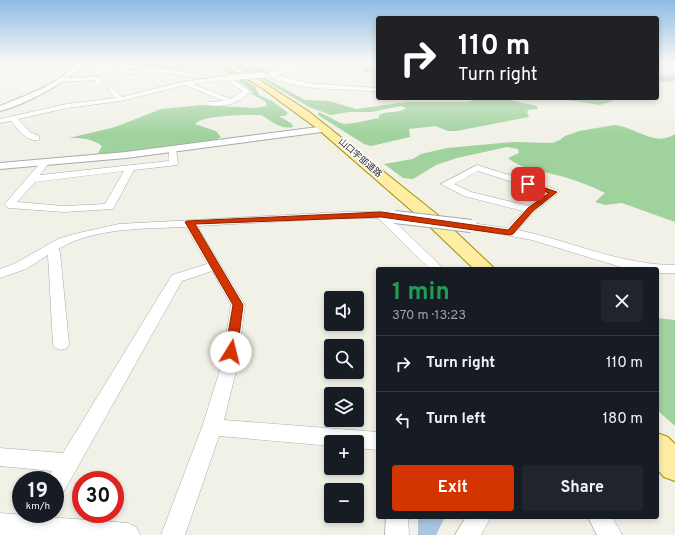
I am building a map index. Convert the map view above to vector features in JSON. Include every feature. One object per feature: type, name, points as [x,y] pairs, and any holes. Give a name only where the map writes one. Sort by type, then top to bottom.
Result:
[{"type":"main road","name":"山口宇部道路","points":[[268,87],[326,129],[422,210],[483,267]]},
{"type":"main road","points":[[659,449],[675,466]]},
{"type":"street","points":[[1,107],[45,87]]},
{"type":"street","points":[[0,121],[67,106],[121,99],[170,87]]},
{"type":"street","points":[[195,87],[231,102]]},
{"type":"street","points":[[208,104],[239,100],[246,91],[240,87]]},
{"type":"street","points":[[329,87],[343,89],[376,90]]},
{"type":"street","points":[[111,89],[121,99]]},
{"type":"street","points":[[13,118],[27,134],[36,138]]},
{"type":"street","points":[[0,166],[45,163],[172,149],[326,129]]},
{"type":"street","points":[[32,179],[174,163],[172,149]]},
{"type":"street","points":[[45,163],[9,205],[64,209],[108,207],[130,169]]},
{"type":"street","points":[[510,232],[530,210],[554,192],[477,168],[446,184],[468,194],[530,210]]},
{"type":"street","points":[[381,214],[435,267]]},
{"type":"street","points":[[0,274],[21,266],[49,249],[78,236],[95,231],[135,225],[381,214],[510,232],[540,238],[629,264],[646,267]]},
{"type":"street","points":[[173,535],[212,427],[229,367],[238,305],[189,222]]},
{"type":"street","points":[[49,249],[54,252],[61,344]]},
{"type":"street","points":[[64,471],[177,278],[215,266]]},
{"type":"street","points":[[659,268],[675,269]]},
{"type":"street","points":[[212,427],[376,441]]},
{"type":"street","points":[[0,457],[69,463]]},
{"type":"street","points":[[397,519],[397,535]]},
{"type":"street","points":[[467,535],[479,519]]},
{"type":"street","points":[[600,519],[610,535]]},
{"type":"street","points":[[0,525],[17,523]]},
{"type":"street","points":[[47,523],[128,535]]},
{"type":"green space","points":[[246,87],[255,87],[259,95],[272,101],[288,113],[285,116],[279,116],[292,124],[293,127],[288,128],[280,126],[261,115],[237,115],[208,118],[195,124],[216,131],[221,137],[213,141],[108,154],[98,153],[102,146],[94,141],[82,138],[69,138],[115,127],[161,109],[201,105],[256,108],[267,106],[265,101],[251,94],[253,92]]},
{"type":"green space","points":[[276,87],[281,87],[305,100],[329,101],[356,109],[407,102],[509,100],[537,106],[538,109],[528,110],[527,112],[529,117],[456,131],[448,131],[435,126],[409,129],[410,137],[371,146],[364,144],[318,115],[318,112],[341,123],[348,124],[379,118],[379,115],[400,111],[406,108],[401,106],[372,112],[349,112],[331,115],[309,107]]},
{"type":"green space","points":[[569,100],[613,101],[600,105]]},
{"type":"green space","points":[[614,125],[622,126],[652,138],[667,138],[675,134],[675,222],[622,203],[605,205],[595,202],[605,193],[590,186],[557,175],[520,166],[508,158],[519,153],[518,149],[507,147],[457,158],[436,165],[413,179],[403,178],[384,164],[413,159],[421,154],[447,148],[514,142],[552,143],[579,131]]},
{"type":"green space","points":[[659,318],[675,320],[675,426],[659,412]]},
{"type":"water","points":[[418,519],[444,519],[436,535],[418,535]]},
{"type":"route","points":[[231,352],[238,305],[189,222],[381,214],[510,232],[530,210],[554,192],[528,184]]}]
